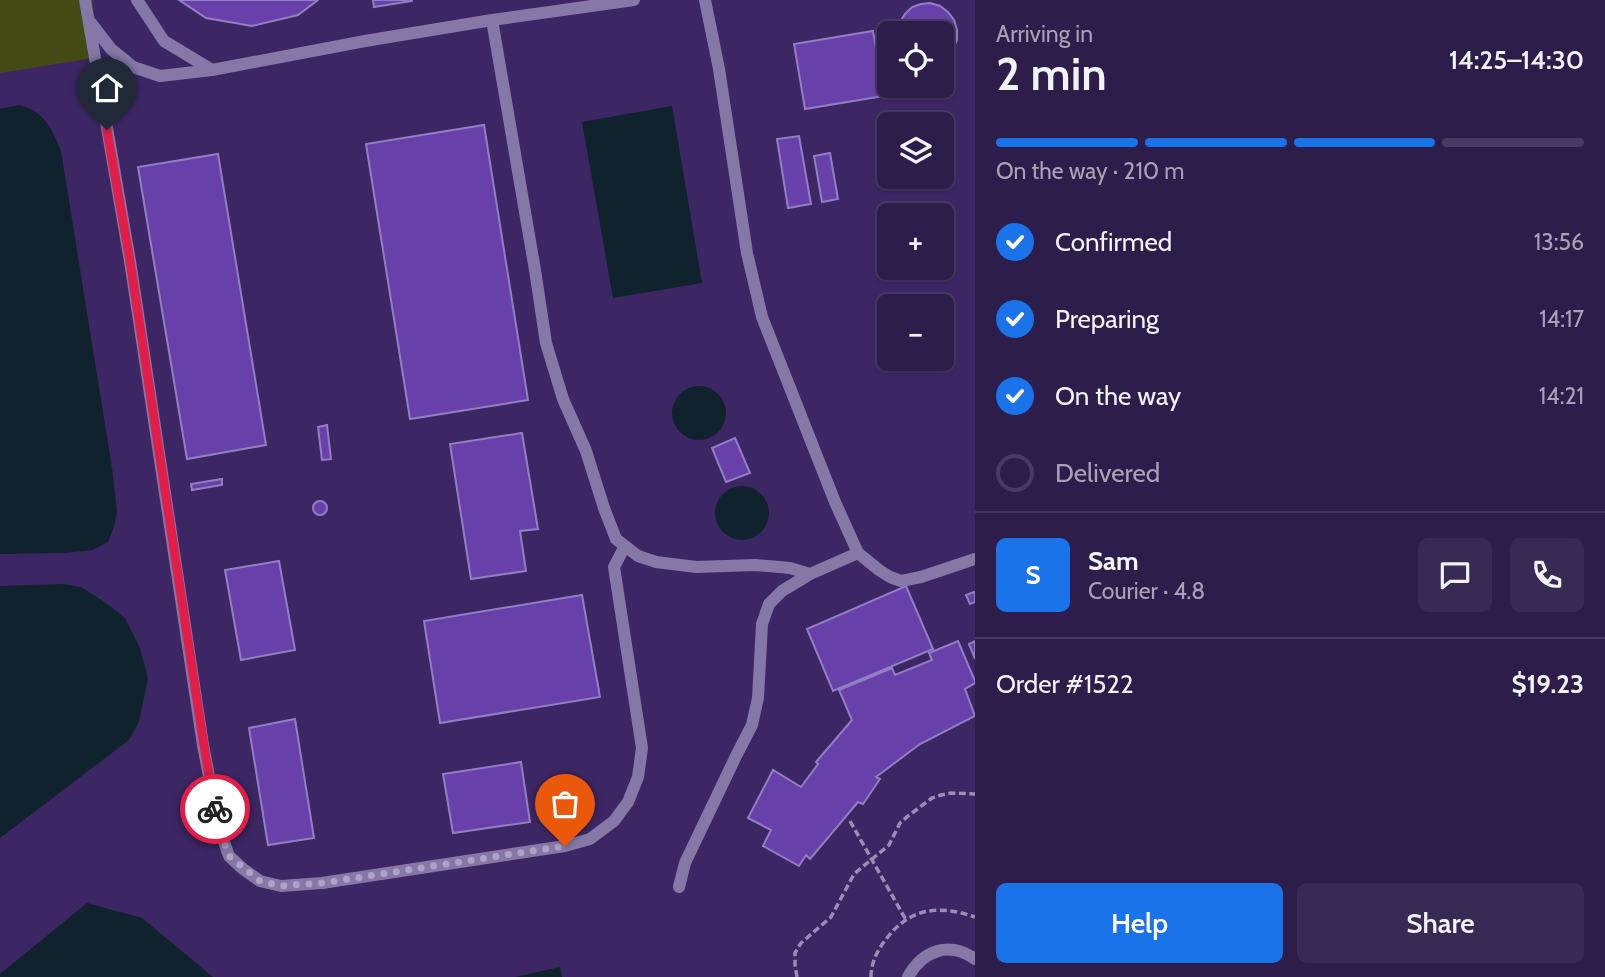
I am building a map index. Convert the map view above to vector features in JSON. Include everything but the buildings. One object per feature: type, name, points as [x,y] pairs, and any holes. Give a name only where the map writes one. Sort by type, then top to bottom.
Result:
[{"type":"lane","points":[[85,0],[130,261],[204,746],[219,828],[229,856],[260,881],[281,886],[322,883],[565,846],[590,839],[614,821],[628,802],[638,777],[642,748],[614,567],[625,546]]},
{"type":"lane","points":[[137,0],[164,41],[212,70]]},
{"type":"lane","points":[[89,20],[111,49],[133,66],[160,76],[212,70],[492,20],[634,0]]},
{"type":"lane","points":[[705,0],[719,69],[747,253],[762,317],[835,502],[858,552],[879,570],[901,581],[975,559]]},
{"type":"lane","points":[[492,20],[546,343],[554,375],[586,451],[617,539],[638,556],[656,562],[696,567],[755,565],[790,568],[810,574]]},
{"type":"lane","points":[[679,887],[685,863],[752,725],[758,698],[762,624],[769,604],[782,591],[810,574],[858,552]]},
{"type":"lane","points":[[908,977],[926,955],[940,950],[954,950],[975,960]]},
{"type":"path","points":[[797,977],[795,954],[801,943],[831,917],[854,874],[889,845],[900,823],[932,799],[950,793],[975,794]]},
{"type":"path","points":[[850,821],[906,920]]},
{"type":"path","points":[[871,977],[871,967],[882,944],[895,928],[910,916],[938,910],[955,911],[975,917]]},
{"type":"green space","points":[[0,0],[92,0],[100,57],[0,73]]},
{"type":"water","points":[[19,105],[41,116],[61,151],[117,512],[108,542],[93,550],[0,554],[0,109]]},
{"type":"water","points":[[672,106],[702,283],[613,298],[582,122]]},
{"type":"water","points":[[699,386],[718,394],[726,413],[718,432],[699,440],[680,432],[672,413],[680,394]]},
{"type":"water","points":[[742,486],[761,494],[769,513],[761,532],[742,540],[723,532],[715,513],[723,494]]},
{"type":"water","points":[[63,584],[81,587],[125,618],[140,648],[148,678],[139,722],[129,740],[0,838],[0,586]]},
{"type":"water","points":[[87,903],[142,918],[213,977],[0,977],[0,974]]},
{"type":"water","points":[[560,967],[562,977],[515,977]]},
{"type":"way so far","points":[[215,809],[229,856],[260,881],[281,886],[402,872],[565,846]]},
{"type":"route","points":[[107,130],[130,261],[215,809]]}]
